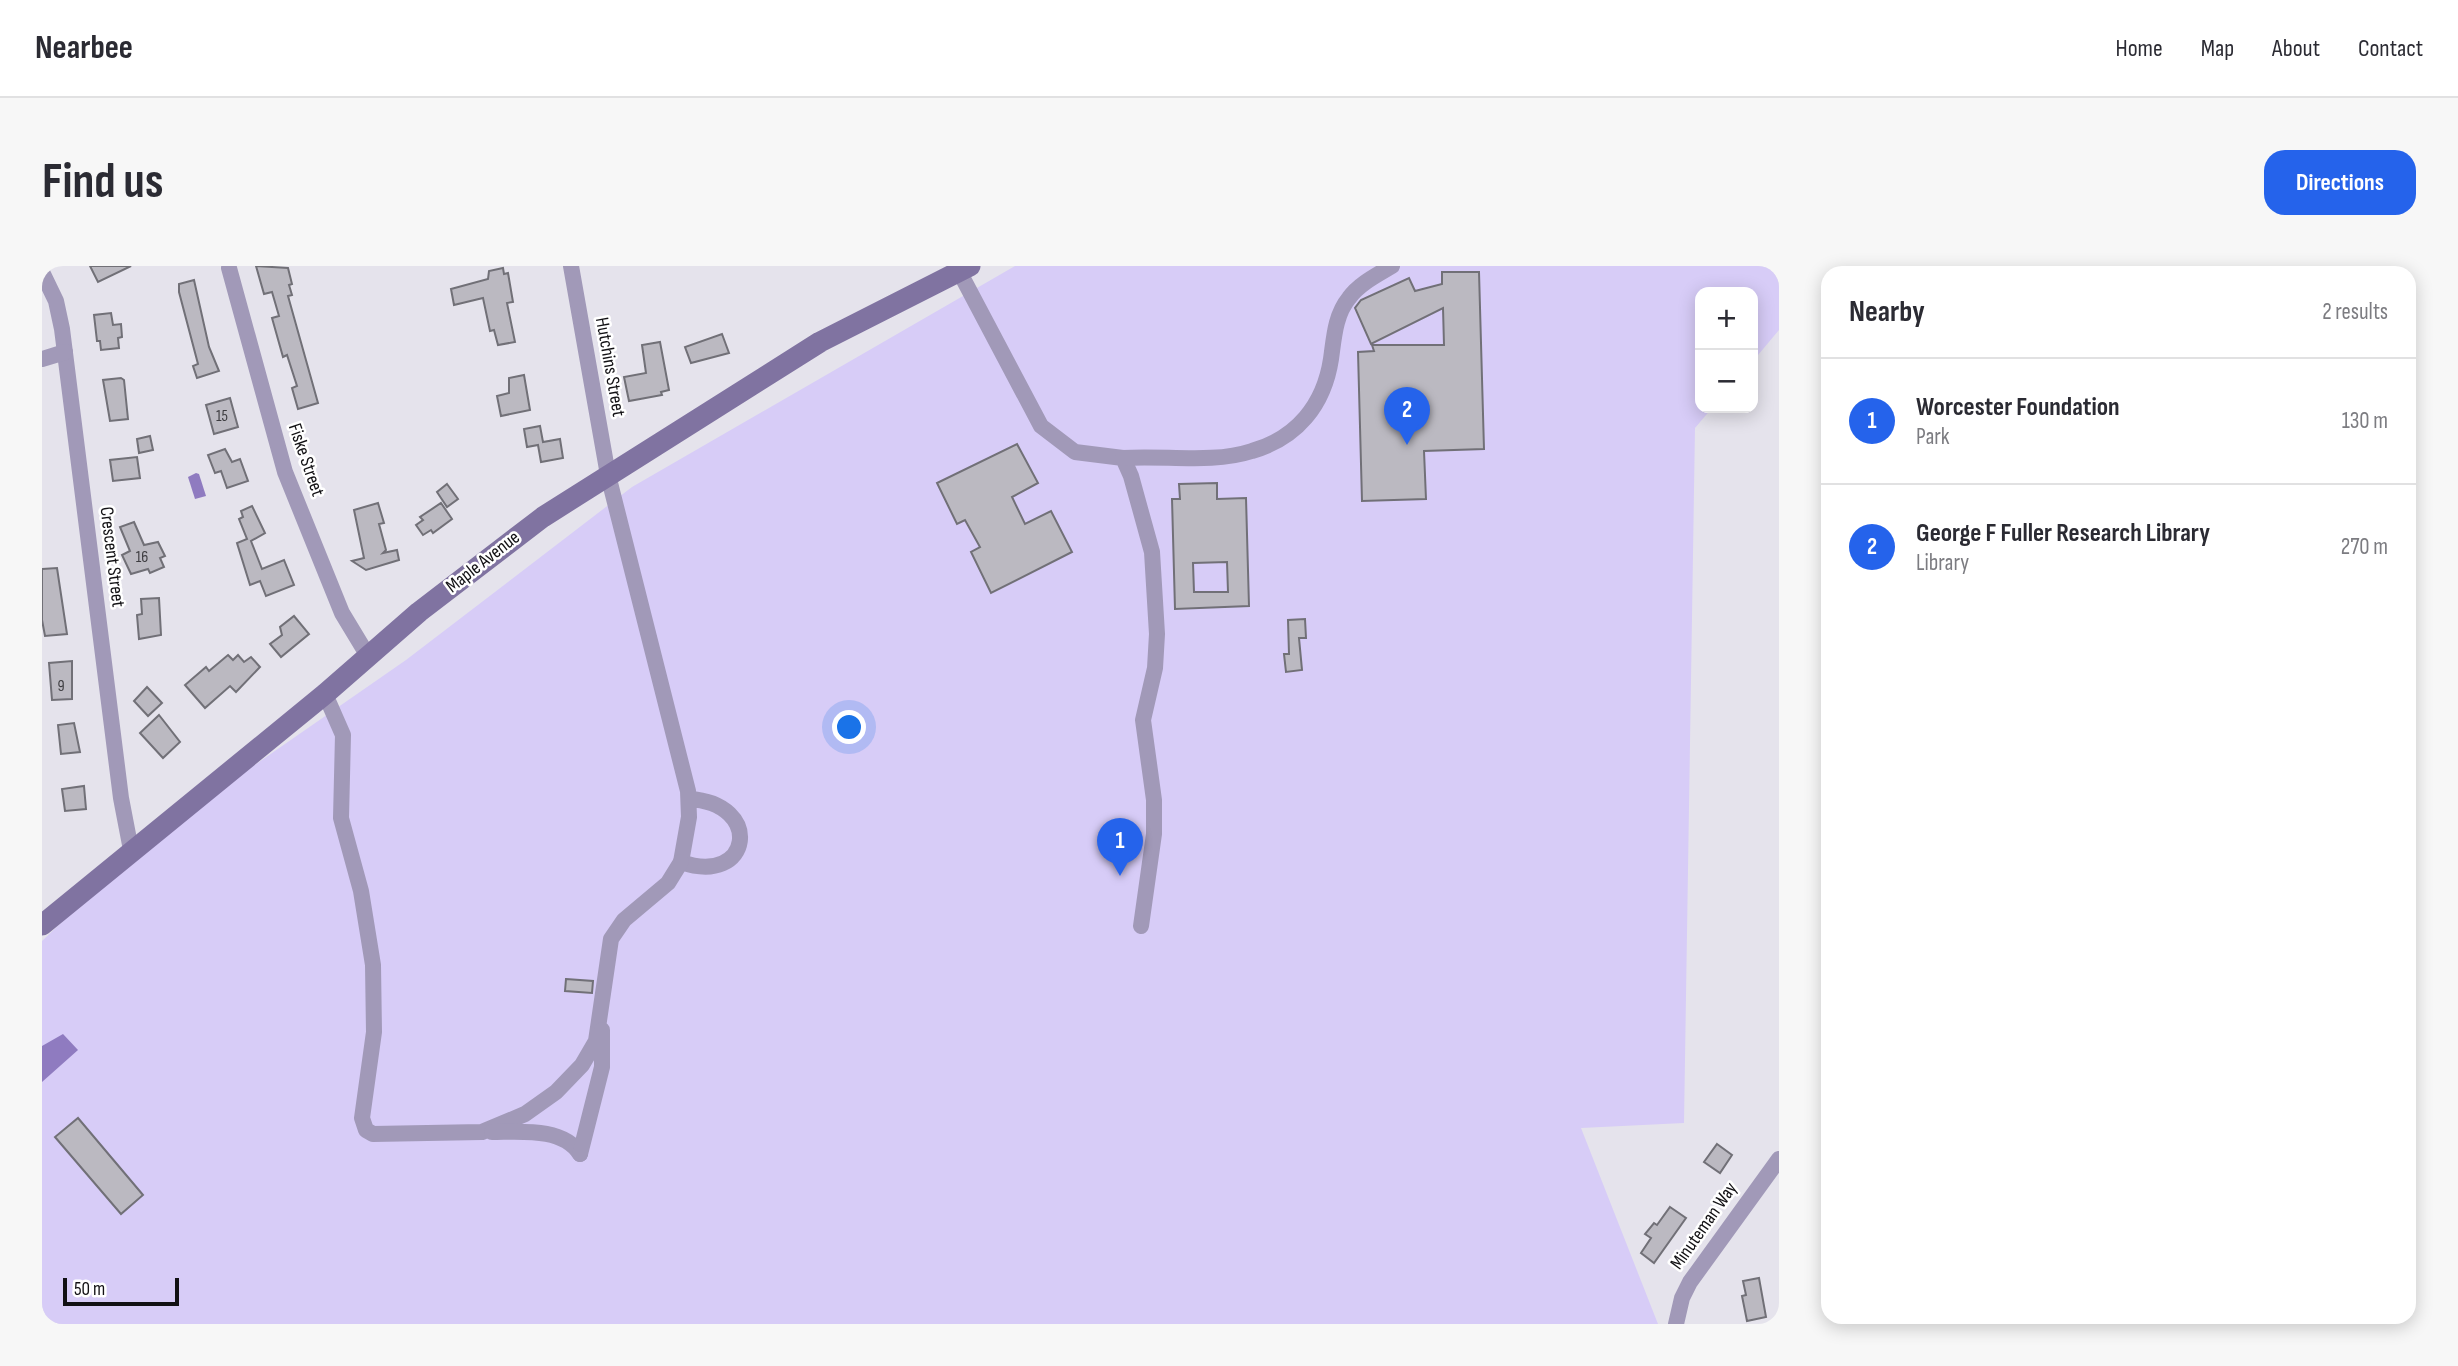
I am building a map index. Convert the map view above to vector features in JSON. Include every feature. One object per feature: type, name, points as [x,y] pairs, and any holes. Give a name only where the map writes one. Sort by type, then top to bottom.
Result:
[{"type":"main road","name":"Maple Avenue","points":[[42,925],[526,529],[820,342],[965,269]]},
{"type":"street","name":"Hutchins Street","points":[[571,266],[608,475],[689,799]]},
{"type":"street","points":[[965,269],[1041,426],[1075,452],[1123,458],[1235,456],[1282,439],[1307,418],[1317,405],[1328,374],[1336,327],[1343,306],[1357,289],[1392,266]]},
{"type":"street","name":"Fiske Street","points":[[229,268],[285,472],[342,613],[368,656]]},
{"type":"street","name":"Crescent Street","points":[[42,272],[56,301],[65,352],[118,772],[131,850]]},
{"type":"street","points":[[42,359],[65,352]]},
{"type":"street","points":[[1123,458],[1131,476],[1152,552],[1157,634],[1155,668],[1143,720],[1154,800],[1154,834],[1141,926]]},
{"type":"street","points":[[325,694],[342,730],[341,818],[361,891],[373,965],[374,1032],[362,1110],[366,1130],[377,1134],[482,1132],[551,1135],[565,1140],[580,1154],[602,1066],[604,970],[611,939],[624,920],[668,883],[681,862],[689,799],[706,801],[728,811],[738,824],[740,837],[734,855],[724,866],[704,869],[681,862]]},
{"type":"street","points":[[482,1132],[525,1114],[556,1093],[590,1054],[601,1021]]},
{"type":"street","name":"Minuteman Way","points":[[1676,1324],[1682,1298],[1690,1282],[1779,1158]]},
{"type":"shaded area","points":[[1015,266],[1779,266],[1779,330],[1758,355],[1758,287],[1695,287],[1695,413],[1708,413],[1695,428],[1684,1123],[1581,1128],[1658,1324],[42,1324],[42,941],[151,837],[406,660],[632,487]]},
{"type":"shaded area","points":[[199,474],[206,496],[195,499],[188,477]]},
{"type":"shaded area","points":[[63,1034],[78,1050],[42,1082],[42,1046]]},
{"type":"building","points":[[90,266],[131,266],[98,282]]},
{"type":"building","points":[[256,266],[288,268],[292,295],[288,296],[318,403],[298,409],[292,388],[297,386],[287,355],[283,357],[272,318],[279,316],[272,292],[264,294]]},
{"type":"building","points":[[503,268],[504,274],[508,273],[513,302],[507,303],[515,342],[498,345],[494,330],[490,331],[483,298],[454,305],[451,289],[488,279],[489,271]]},
{"type":"building","points":[[1442,272],[1479,272],[1484,449],[1424,451],[1426,499],[1362,501],[1358,352],[1374,351],[1372,345],[1444,345],[1443,308],[1371,344],[1355,308],[1361,300],[1409,278],[1415,291],[1442,284]]},
{"type":"building","points":[[194,280],[209,347],[219,371],[197,378],[193,366],[198,364],[179,292],[179,284]]},
{"type":"building","points":[[111,313],[113,325],[121,324],[122,337],[118,338],[119,348],[101,350],[100,341],[97,341],[94,315]]},
{"type":"building","points":[[722,334],[729,353],[691,363],[685,347]]},
{"type":"building","points":[[660,342],[669,390],[661,392],[662,395],[629,401],[624,377],[646,373],[642,345]]},
{"type":"building","points":[[524,375],[530,410],[501,416],[497,396],[509,393],[509,378]]},
{"type":"building","points":[[103,380],[124,380],[128,419],[110,421]]},
{"type":"building","points":[[230,398],[238,427],[214,434],[206,405]]},
{"type":"building","points":[[540,426],[543,442],[560,439],[563,458],[541,462],[538,445],[527,447],[524,429]]},
{"type":"building","points":[[150,436],[153,450],[139,453],[137,439]]},
{"type":"building","points":[[1017,444],[1038,483],[1012,497],[1025,524],[1051,511],[1072,552],[991,593],[971,552],[980,547],[965,520],[957,524],[937,483]]},
{"type":"building","points":[[225,449],[232,462],[240,459],[248,481],[227,488],[221,471],[215,473],[208,455]]},
{"type":"building","points":[[137,457],[140,478],[113,481],[110,460]]},
{"type":"building","points":[[1217,483],[1217,499],[1246,498],[1249,606],[1175,609],[1172,499],[1180,499],[1179,484]],"holes":[[[1227,562],[1228,592],[1194,592],[1193,563]]]},
{"type":"building","points":[[447,484],[458,499],[447,507],[437,492]]},
{"type":"building","points":[[378,503],[384,523],[379,524],[386,550],[383,553],[397,550],[399,560],[366,570],[352,561],[364,558],[354,510]]},
{"type":"building","points":[[441,503],[452,519],[433,533],[431,530],[423,535],[416,525],[423,520],[420,517]]},
{"type":"building","points":[[252,506],[265,533],[251,541],[262,569],[284,560],[294,585],[266,596],[260,581],[250,585],[237,543],[247,539],[239,519],[243,517],[241,511]]},
{"type":"building","points":[[134,522],[144,545],[158,542],[165,556],[160,558],[164,567],[150,573],[148,569],[131,574],[122,555],[130,551],[120,527]]},
{"type":"building","points":[[57,568],[67,634],[45,636],[42,620],[42,569]]},
{"type":"building","points":[[159,598],[161,635],[139,639],[137,615],[142,614],[141,599]]},
{"type":"building","points":[[294,616],[309,634],[281,657],[270,644],[282,635],[280,627]]},
{"type":"building","points":[[1305,619],[1306,638],[1299,638],[1302,670],[1286,672],[1284,654],[1289,654],[1288,620]]},
{"type":"building","points":[[228,655],[233,660],[238,655],[244,662],[251,657],[260,667],[236,692],[230,686],[205,708],[185,685],[206,667],[209,671]]},
{"type":"building","points":[[72,661],[72,699],[52,700],[49,663]]},
{"type":"building","points":[[147,687],[162,703],[148,716],[134,701]]},
{"type":"building","points":[[159,715],[180,742],[163,758],[140,733]]},
{"type":"building","points":[[74,723],[80,752],[61,754],[58,725]]},
{"type":"building","points":[[84,786],[86,809],[65,811],[62,789]]},
{"type":"building","points":[[566,979],[593,981],[592,993],[565,991]]},
{"type":"building","points":[[78,1118],[143,1195],[121,1214],[55,1137]]},
{"type":"building","points":[[1717,1144],[1732,1155],[1720,1173],[1704,1162]]},
{"type":"building","points":[[1670,1207],[1686,1218],[1654,1263],[1641,1253],[1651,1238],[1645,1234],[1654,1223],[1657,1225]]},
{"type":"building","points":[[1759,1278],[1766,1317],[1747,1321],[1742,1296],[1746,1295],[1743,1281]]},
{"type":"place","name":"George F Fuller Research Library","points":[[1407,445]]},
{"type":"place","name":"Worcester Foundation","points":[[1120,876]]}]
